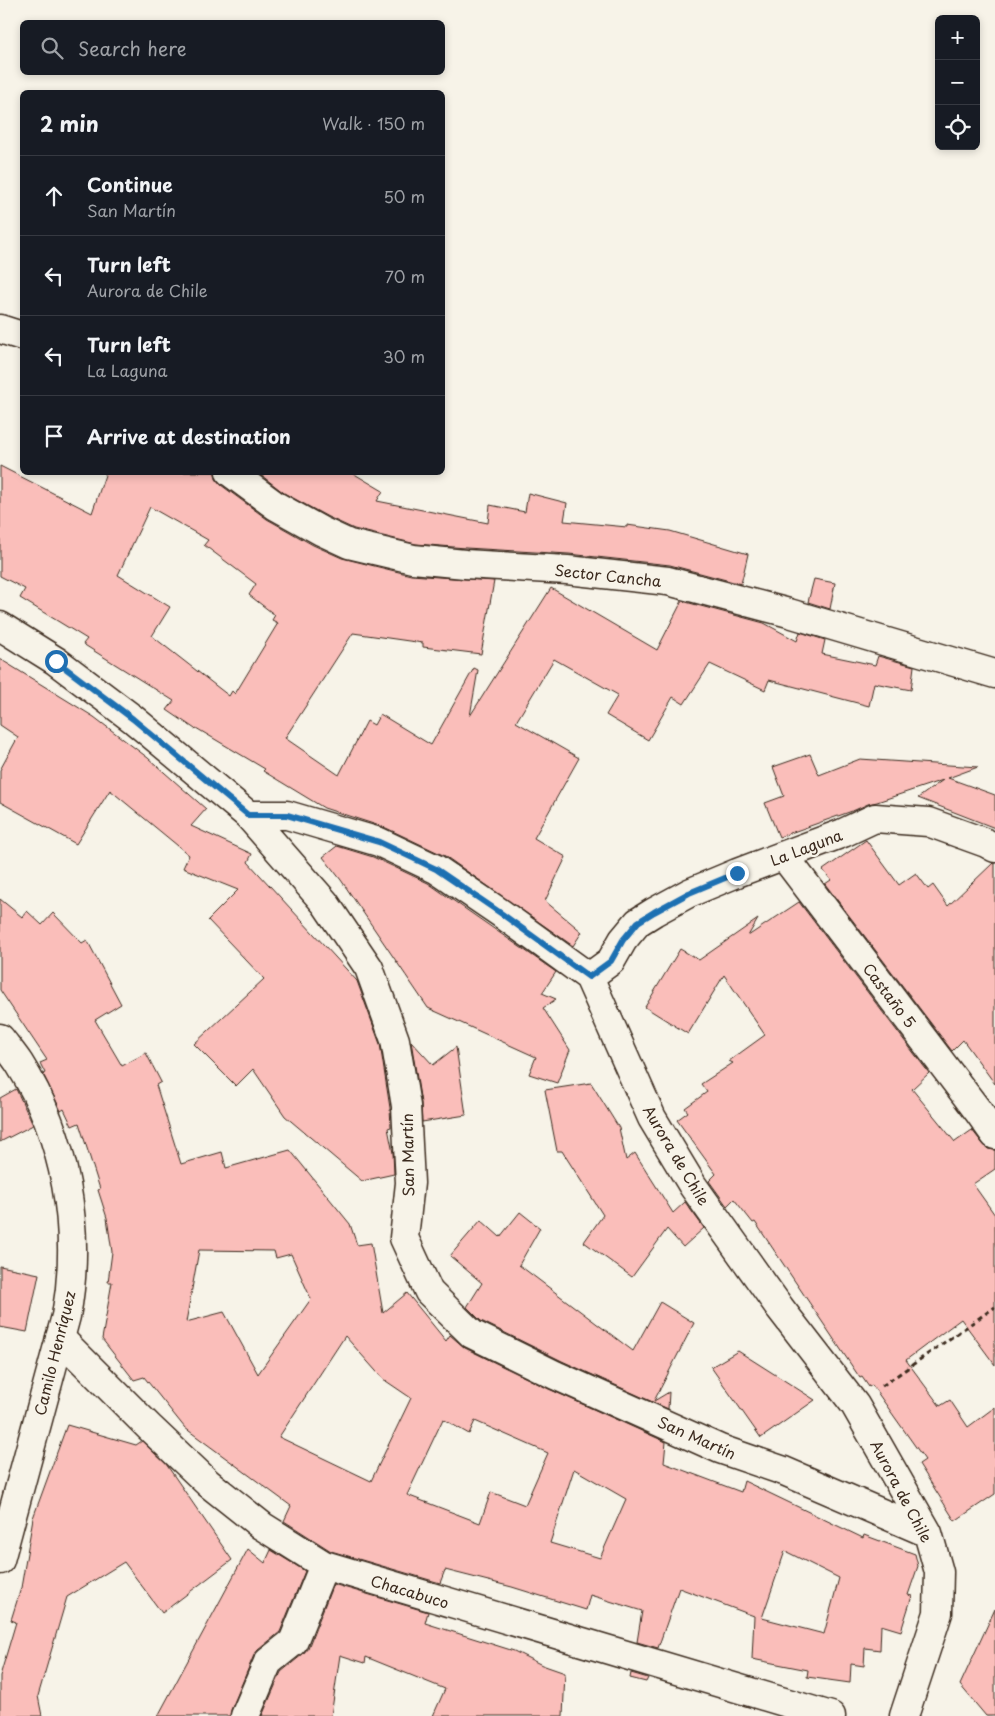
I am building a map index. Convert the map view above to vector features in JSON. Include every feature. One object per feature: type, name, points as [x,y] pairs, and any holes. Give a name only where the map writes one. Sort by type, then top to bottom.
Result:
[{"type":"street","points":[[0,329],[20,335]]},
{"type":"street","name":"Sector Cancha","points":[[234,475],[276,506],[349,544],[412,559],[566,570],[668,581],[780,611],[995,674]]},
{"type":"street","name":"San Martín","points":[[0,626],[56,661],[133,719],[248,815],[325,903],[368,968],[395,1040],[406,1106],[410,1183],[404,1238],[430,1292],[472,1334],[556,1375],[720,1449],[784,1471],[928,1533]]},
{"type":"street","name":"Aurora de Chile","points":[[248,815],[287,815],[379,842],[436,869],[589,977],[652,1118],[693,1186],[780,1308],[855,1405],[928,1533],[939,1572],[938,1613],[904,1716]]},
{"type":"street","name":"La Laguna","points":[[589,977],[611,961],[623,940],[638,922],[654,912],[689,893],[843,833],[875,818],[928,822],[986,842],[995,848]]},
{"type":"street","name":"Castaño 5","points":[[784,856],[995,1135]]},
{"type":"street","name":"Camilo Henríquez","points":[[0,1038],[18,1062],[39,1100],[55,1140],[65,1179],[71,1220],[72,1257],[70,1293],[60,1338],[0,1560]]},
{"type":"street","name":"Chacabuco","points":[[60,1338],[149,1427],[208,1482],[262,1526],[324,1565],[821,1714]]},
{"type":"street","points":[[245,1716],[268,1662],[292,1642],[324,1565]]},
{"type":"path","points":[[855,1405],[995,1308]]},
{"type":"building","points":[[0,466],[92,513],[105,475],[215,475],[221,485],[267,519],[313,545],[342,558],[411,575],[494,581],[481,654],[423,647],[423,643],[353,633],[285,738],[339,775],[367,721],[374,725],[380,714],[431,745],[474,668],[478,670],[470,716],[551,588],[657,650],[682,601],[764,623],[797,641],[800,632],[825,640],[822,654],[875,665],[878,656],[914,666],[911,690],[874,683],[869,706],[769,680],[765,690],[710,664],[684,704],[673,697],[648,740],[606,715],[618,695],[554,659],[516,722],[579,758],[534,838],[566,857],[545,901],[582,932],[573,946],[445,856],[386,828],[324,808],[263,771],[265,769],[195,729],[167,710],[174,701],[83,644],[87,639],[20,598],[25,589],[0,576]],"holes":[[[150,507],[208,540],[204,545],[256,584],[249,595],[275,615],[272,620],[278,623],[235,694],[232,691],[229,696],[152,636],[170,607],[118,575]]]},
{"type":"building","points":[[261,475],[356,475],[383,491],[377,501],[488,523],[490,505],[525,512],[528,493],[567,503],[564,521],[627,527],[627,525],[670,531],[748,554],[741,584],[670,565],[569,554],[416,544],[354,529],[284,493]]},
{"type":"building","points":[[814,579],[835,583],[830,609],[808,602]]},
{"type":"building","points":[[0,659],[94,717],[148,758],[206,809],[191,826],[252,854],[248,862],[357,981],[380,1044],[390,1108],[391,1127],[388,1128],[393,1153],[394,1174],[362,1181],[285,1116],[253,1069],[236,1086],[194,1044],[264,979],[208,920],[238,890],[183,868],[189,855],[110,790],[76,844],[0,802],[0,770],[18,737],[0,725]]},
{"type":"building","points":[[810,754],[819,775],[860,759],[978,767],[948,778],[995,795],[995,828],[918,798],[943,780],[868,804],[779,837],[765,803],[784,796],[773,767]]},
{"type":"building","points":[[866,840],[899,885],[916,873],[928,889],[933,885],[948,906],[993,863],[995,864],[995,1084],[963,1040],[952,1051],[825,884],[831,880],[823,870]]},
{"type":"building","points":[[337,846],[373,857],[428,883],[556,972],[542,993],[556,999],[543,1008],[570,1050],[557,1083],[529,1074],[536,1057],[428,1008],[341,880],[323,857]]},
{"type":"building","points":[[0,899],[22,917],[27,911],[42,925],[53,913],[82,943],[87,940],[121,1004],[95,1020],[122,1066],[146,1053],[161,1082],[156,1085],[181,1164],[222,1152],[226,1168],[290,1150],[350,1224],[357,1245],[371,1243],[383,1313],[407,1293],[446,1341],[450,1335],[465,1348],[549,1389],[666,1442],[664,1463],[741,1492],[744,1481],[863,1538],[864,1535],[915,1554],[918,1566],[908,1595],[912,1596],[901,1631],[881,1625],[880,1650],[865,1648],[864,1666],[851,1664],[850,1683],[807,1677],[808,1670],[752,1659],[754,1616],[679,1588],[658,1648],[637,1642],[642,1611],[590,1595],[586,1610],[512,1587],[445,1570],[440,1583],[331,1551],[284,1521],[291,1506],[185,1428],[144,1377],[134,1380],[102,1339],[112,1282],[108,1282],[112,1252],[107,1218],[98,1190],[100,1189],[79,1123],[72,1126],[64,1109],[61,1111],[43,1074],[45,1073],[40,1063],[47,1060],[0,990]],"holes":[[[199,1250],[274,1251],[276,1258],[291,1254],[311,1299],[258,1374],[224,1312],[186,1322]],[[345,1336],[383,1379],[411,1398],[371,1481],[279,1437]],[[443,1419],[469,1434],[475,1421],[548,1453],[525,1505],[491,1492],[480,1523],[407,1495]],[[574,1469],[626,1499],[600,1558],[550,1543]],[[785,1551],[839,1578],[824,1634],[762,1618]]]},
{"type":"building","points":[[799,902],[929,1073],[912,1089],[955,1142],[972,1130],[988,1149],[995,1150],[995,1169],[973,1184],[995,1215],[995,1365],[961,1319],[906,1360],[940,1406],[950,1400],[968,1427],[995,1407],[995,1494],[955,1521],[919,1464],[925,1460],[872,1385],[869,1387],[862,1377],[860,1378],[755,1222],[753,1223],[734,1199],[727,1206],[709,1181],[716,1174],[677,1120],[688,1112],[685,1108],[707,1092],[701,1084],[733,1063],[729,1061],[765,1035],[724,975],[688,1034],[645,1007],[680,949],[699,960],[758,919],[748,936]]},
{"type":"building","points":[[411,1041],[433,1065],[456,1047],[466,1115],[422,1122],[421,1103]]},
{"type":"building","points":[[591,1083],[619,1128],[626,1160],[635,1153],[673,1213],[685,1202],[704,1228],[683,1247],[667,1229],[632,1277],[584,1242],[603,1215],[562,1151],[557,1151],[545,1090]]},
{"type":"building","points":[[16,1089],[33,1125],[0,1142],[0,1098]]},
{"type":"building","points":[[520,1212],[540,1228],[519,1265],[633,1351],[660,1302],[694,1323],[654,1401],[669,1392],[668,1409],[562,1361],[481,1321],[467,1307],[482,1283],[450,1256],[481,1220],[500,1237]]},
{"type":"building","points":[[0,1266],[39,1274],[27,1332],[0,1327]]},
{"type":"building","points":[[738,1351],[815,1400],[761,1438],[711,1367]]},
{"type":"building","points":[[67,1425],[136,1445],[142,1441],[166,1464],[232,1560],[162,1613],[124,1562],[67,1597],[38,1696],[42,1716],[0,1716],[0,1676],[16,1622],[11,1620],[21,1588],[33,1518]]},
{"type":"building","points":[[248,1549],[265,1563],[271,1550],[305,1571],[280,1632],[254,1655],[230,1716],[158,1716]]},
{"type":"building","points":[[333,1584],[428,1612],[425,1623],[514,1651],[542,1665],[565,1673],[563,1716],[433,1716],[445,1689],[366,1657],[365,1663],[340,1655],[331,1716],[262,1716],[281,1672],[308,1648]]},
{"type":"building","points":[[995,1609],[995,1716],[986,1716],[960,1685]]},
{"type":"building","points":[[631,1673],[648,1678],[646,1682],[630,1678]]},
{"type":"route","points":[[56,661],[133,719],[248,815],[287,815],[379,842],[436,869],[589,977],[611,961],[623,940],[638,922],[689,893],[737,873]]}]
